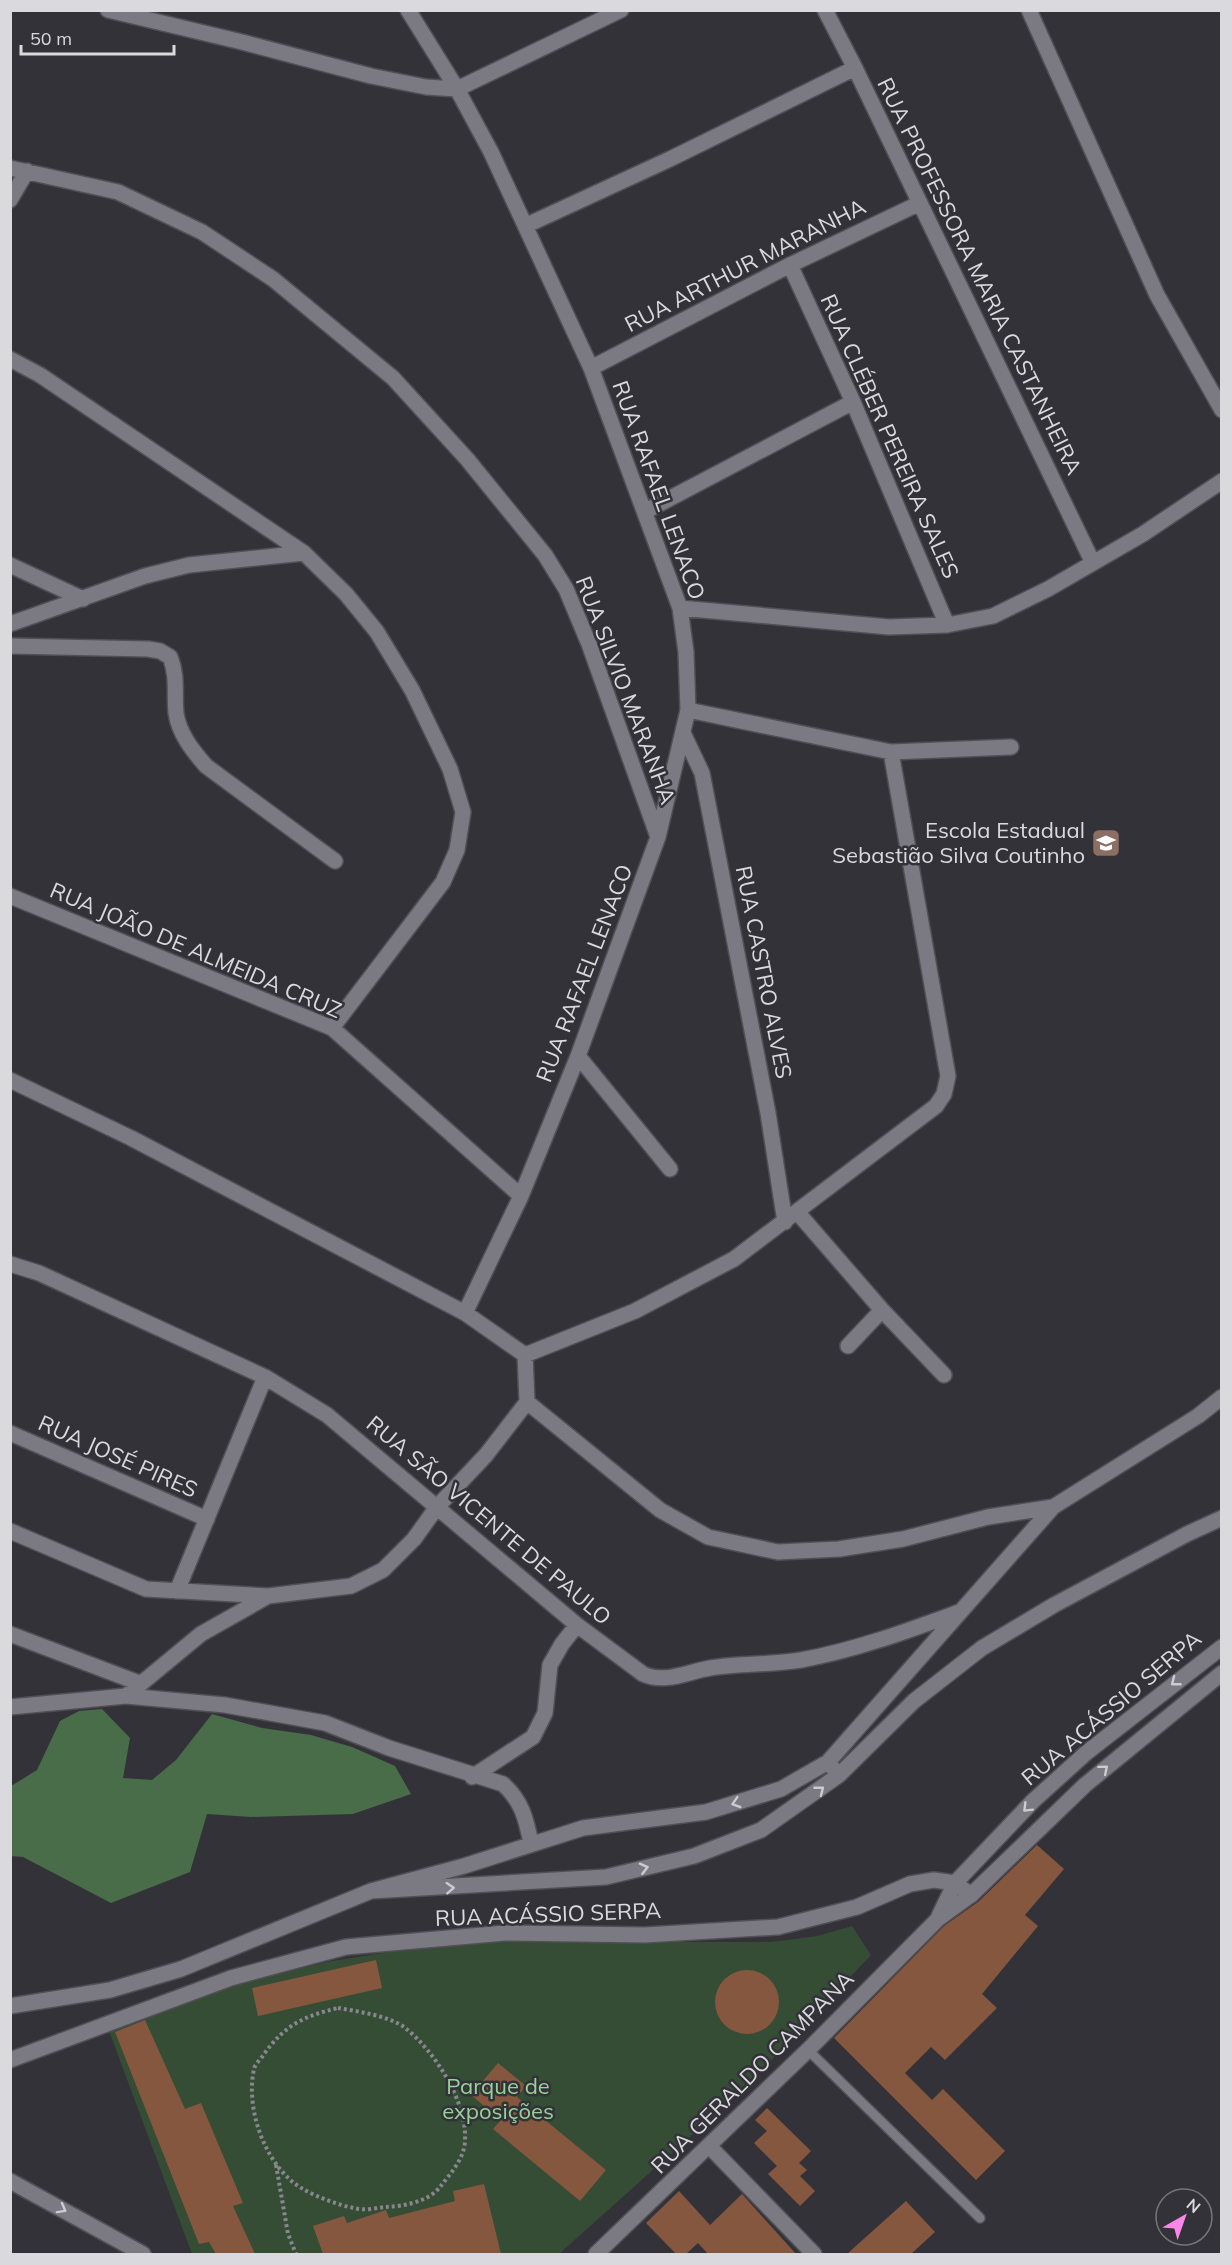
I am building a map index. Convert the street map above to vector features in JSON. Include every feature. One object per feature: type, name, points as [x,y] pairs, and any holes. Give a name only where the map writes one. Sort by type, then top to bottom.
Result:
[{"type":"street","points":[[108,10],[243,42],[371,76],[426,87],[457,89],[621,10]]},
{"type":"street","name":"RUA RAFAEL LENACO","points":[[408,10],[457,89],[491,152],[591,368],[646,511],[680,608],[686,652],[688,710],[684,735],[658,837],[578,1056],[520,1196],[465,1313]]},
{"type":"street","name":"RUA PROFESSORA MARIA CASTANHEIRA","points":[[825,10],[1093,563]]},
{"type":"street","points":[[1029,10],[1157,294],[1221,410]]},
{"type":"street","points":[[526,225],[670,159],[855,68]]},
{"type":"street","name":"RUA SILVIO MARANHA","points":[[10,168],[118,192],[202,231],[273,279],[393,378],[468,459],[545,555],[566,588],[589,644],[658,837]]},
{"type":"street","points":[[10,200],[27,171]]},
{"type":"street","name":"RUA ARTHUR MARANHA","points":[[591,368],[790,265],[920,203]]},
{"type":"street","name":"RUA CLÉBER PEREIRA SALES","points":[[790,265],[853,402],[947,625]]},
{"type":"street","points":[[10,359],[40,375],[304,553],[346,594],[383,642],[412,690],[450,769],[463,812],[457,850],[443,882],[332,1028]]},
{"type":"street","points":[[646,511],[853,402]]},
{"type":"street","points":[[680,608],[889,627],[947,625],[993,616],[1048,590],[1143,534],[1221,481]]},
{"type":"street","points":[[10,624],[145,576],[189,565],[304,553]]},
{"type":"street","points":[[10,566],[83,599]]},
{"type":"street","points":[[10,646],[148,649],[160,651],[170,657],[175,677],[176,715],[191,749],[206,766],[335,861]]},
{"type":"street","points":[[688,710],[891,752],[1011,747]]},
{"type":"street","name":"RUA CASTRO ALVES","points":[[684,735],[702,773],[768,1113],[792,1218]]},
{"type":"street","points":[[525,1355],[635,1311],[734,1258],[792,1218],[936,1106],[944,1094],[948,1076],[891,752]]},
{"type":"street","name":"RUA JOÃO DE ALMEIDA CRUZ","points":[[10,896],[332,1028],[520,1196]]},
{"type":"street","points":[[578,1056],[670,1169]]},
{"type":"street","points":[[10,1080],[131,1138],[465,1313],[525,1355]]},
{"type":"street","points":[[792,1218],[944,1375]]},
{"type":"street","name":"RUA SÃO VICENTE DE PAULO","points":[[10,1264],[39,1273],[265,1377],[327,1415],[577,1625],[643,1674],[661,1679],[709,1669],[798,1660],[835,1653],[887,1639],[959,1612]]},
{"type":"street","points":[[848,1346],[882,1310]]},
{"type":"street","points":[[10,1531],[146,1589],[268,1596],[351,1586],[383,1569],[414,1539],[437,1507],[486,1455],[527,1402],[525,1355]]},
{"type":"street","points":[[177,1591],[265,1377]]},
{"type":"street","points":[[10,2006],[110,1990],[181,1969],[370,1892],[465,1866],[583,1828],[706,1812],[781,1789],[828,1762],[1053,1507],[1198,1416],[1221,1397]]},
{"type":"street","points":[[527,1402],[660,1510],[708,1537],[778,1552],[839,1549],[903,1539],[988,1516],[1053,1507]]},
{"type":"street","name":"RUA JOSÉ PIRES","points":[[10,1433],[207,1519]]},
{"type":"street","points":[[370,1892],[606,1877],[694,1856],[761,1830],[839,1775],[914,1701],[982,1648],[1054,1605],[1221,1518]]},
{"type":"street","points":[[126,1696],[201,1634],[268,1596]]},
{"type":"street","points":[[472,1777],[533,1737],[545,1713],[550,1665],[562,1644],[577,1625]]},
{"type":"street","points":[[10,1635],[139,1683]]},
{"type":"street","name":"RUA ACÁSSIO SERPA","points":[[10,2060],[231,1978],[346,1947],[505,1933],[645,1935],[778,1927],[857,1907],[910,1884],[934,1880],[955,1883],[1025,1809],[1086,1753],[1221,1647]]},
{"type":"street","name":"RUA ACÁSSIO SERPA","points":[[971,1895],[1085,1785],[1221,1673]]},
{"type":"street","points":[[10,1707],[126,1696],[225,1705],[325,1723],[472,1777],[503,1784],[516,1796],[525,1814],[531,1843]]},
{"type":"street","points":[[828,1762],[839,1775]]},
{"type":"street","points":[[955,1883],[971,1895]]},
{"type":"street","name":"RUA GERALDO CAMPANA","points":[[938,1919],[955,1883]]},
{"type":"street","name":"RUA GERALDO CAMPANA","points":[[596,2254],[710,2147],[938,1919],[971,1895]]},
{"type":"street","points":[[710,2147],[814,2254]]},
{"type":"street","points":[[10,2181],[143,2254]]},
{"type":"lane","points":[[808,2050],[980,2218]]},
{"type":"path","points":[[276,2165],[302,2188],[356,2209],[406,2206],[436,2192],[456,2167],[465,2141],[458,2103],[446,2075],[422,2044],[402,2026],[375,2015],[339,2008],[310,2014],[279,2034],[254,2067],[252,2104],[262,2139],[276,2165],[288,2234],[296,2254]]},
{"type":"green space","points":[[102,1709],[130,1738],[123,1778],[152,1780],[176,1760],[212,1714],[262,1728],[311,1735],[352,1747],[395,1766],[411,1794],[353,1814],[251,1817],[207,1814],[190,1872],[111,1903],[23,1857],[10,1856],[11,1786],[37,1770],[60,1721],[79,1711]]},
{"type":"green space","name":"Parque de exposições","points":[[852,1926],[871,1955],[751,2082],[559,2254],[192,2254],[109,2031],[212,1990],[332,1961],[408,1949],[501,1942],[772,1942],[817,1936]]},
{"type":"building","points":[[1037,1845],[1064,1869],[1025,1915],[1038,1926],[982,1994],[997,2008],[945,2060],[931,2047],[905,2073],[932,2100],[943,2089],[1005,2151],[976,2180],[834,2038],[944,1926],[978,1902]]},
{"type":"building","points":[[376,1960],[382,1988],[258,2016],[252,1988]]},
{"type":"building","points":[[741,1970],[753,1970],[770,1979],[777,1990],[779,2002],[777,2014],[770,2025],[753,2034],[741,2034],[729,2029],[720,2020],[715,2008],[715,1996],[720,1984],[729,1975]]},
{"type":"building","points":[[145,2020],[185,2109],[201,2103],[243,2203],[233,2206],[255,2254],[216,2254],[209,2242],[199,2244],[115,2032]]},
{"type":"building","points":[[498,2063],[526,2086],[517,2097],[606,2170],[580,2201],[493,2129],[501,2120],[471,2095]]},
{"type":"building","points":[[767,2108],[811,2151],[799,2163],[807,2170],[800,2176],[815,2191],[800,2206],[768,2174],[777,2166],[754,2143],[767,2131],[755,2120]]},
{"type":"building","points":[[484,2184],[501,2254],[323,2254],[313,2226],[344,2216],[347,2223],[386,2210],[389,2218],[455,2201],[453,2191]]},
{"type":"building","points":[[679,2191],[710,2225],[742,2194],[796,2254],[708,2254],[698,2243],[686,2254],[676,2254],[646,2223]]},
{"type":"building","points":[[906,2201],[935,2232],[911,2254],[847,2254]]},
{"type":"place","name":"Escola Estadual Sebastião Silva Coutinho","points":[[1106,843]]}]
